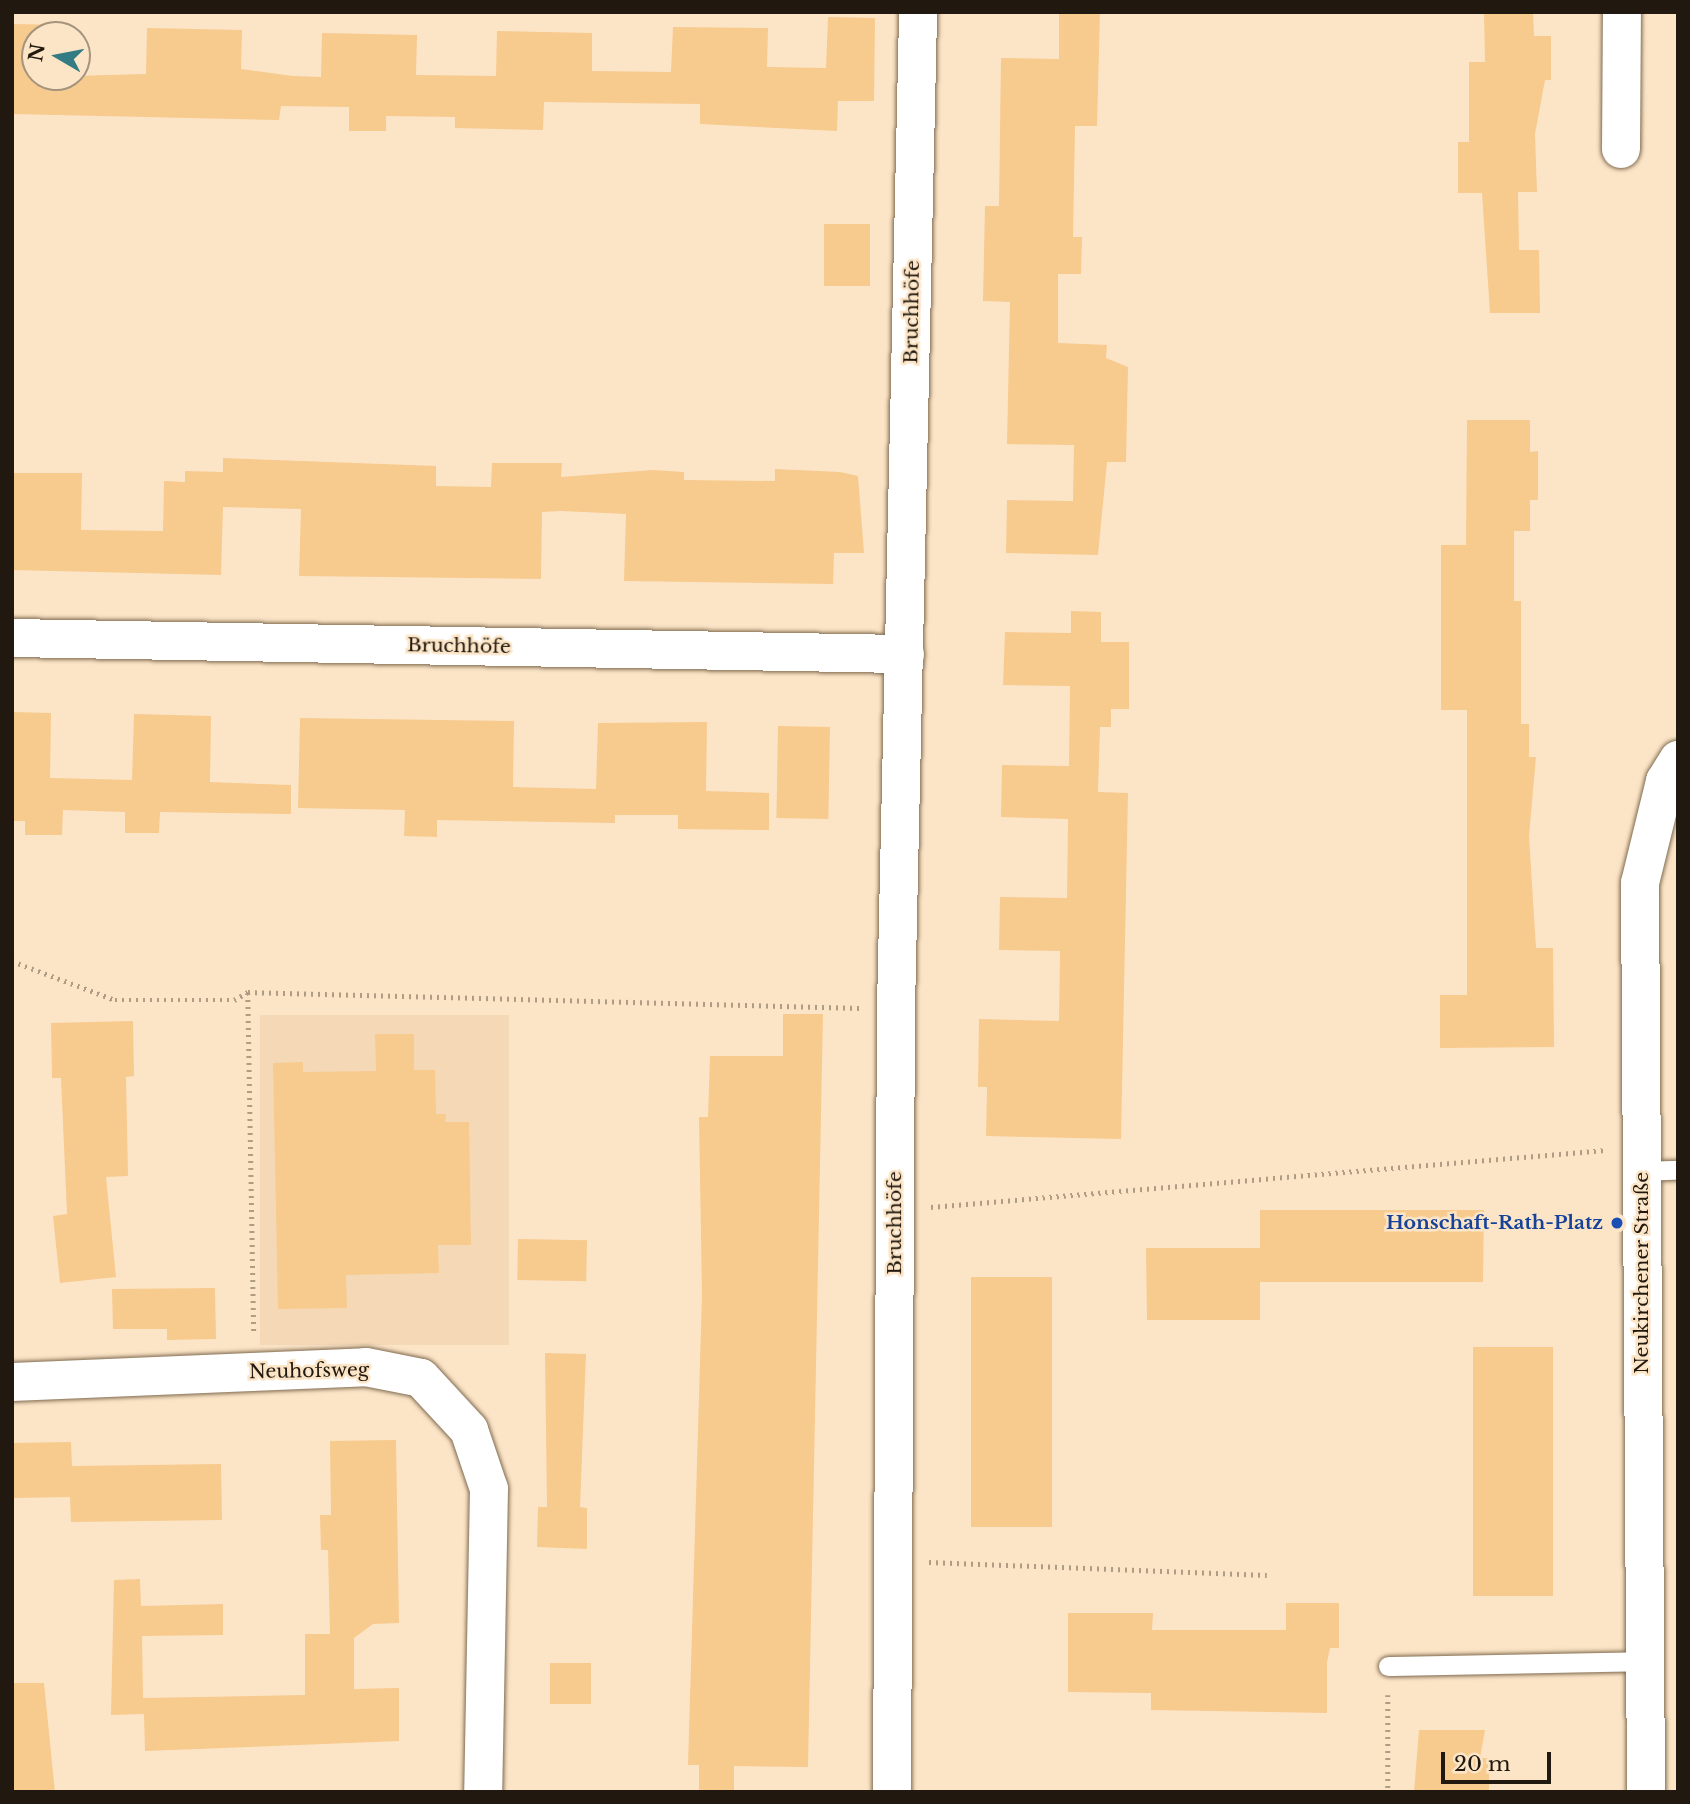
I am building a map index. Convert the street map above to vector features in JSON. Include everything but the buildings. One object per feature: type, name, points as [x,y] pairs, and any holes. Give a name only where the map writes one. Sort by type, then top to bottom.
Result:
[{"type":"street","name":"Bruchhöfe","points":[[892,1792],[896,1008],[918,12]]},
{"type":"street","points":[[1621,149],[1622,12]]},
{"type":"street","name":"Bruchhöfe","points":[[12,638],[905,654]]},
{"type":"street","name":"Neukirchener Straße","points":[[1646,1792],[1644,1661],[1654,1163],[1640,883],[1665,781],[1678,760]]},
{"type":"street","name":"Neuhofsweg","points":[[12,1382],[366,1367],[421,1378],[468,1430],[489,1489],[484,1792]]},
{"type":"lane","points":[[1388,1666],[1644,1661]]},
{"type":"path","points":[[12,961],[115,1000],[234,1000],[248,992],[896,1008]]},
{"type":"path","points":[[248,992],[254,1371]]},
{"type":"path","points":[[895,1210],[1654,1163]]},
{"type":"path","points":[[893,1560],[1267,1575]]},
{"type":"path","points":[[1388,1666],[1388,1792]]},
{"type":"shaded area","points":[[260,1015],[509,1015],[509,1345],[260,1345]]},
{"type":"place","name":"Honschaft-Rath-Platz","points":[[1617,1223]]}]
